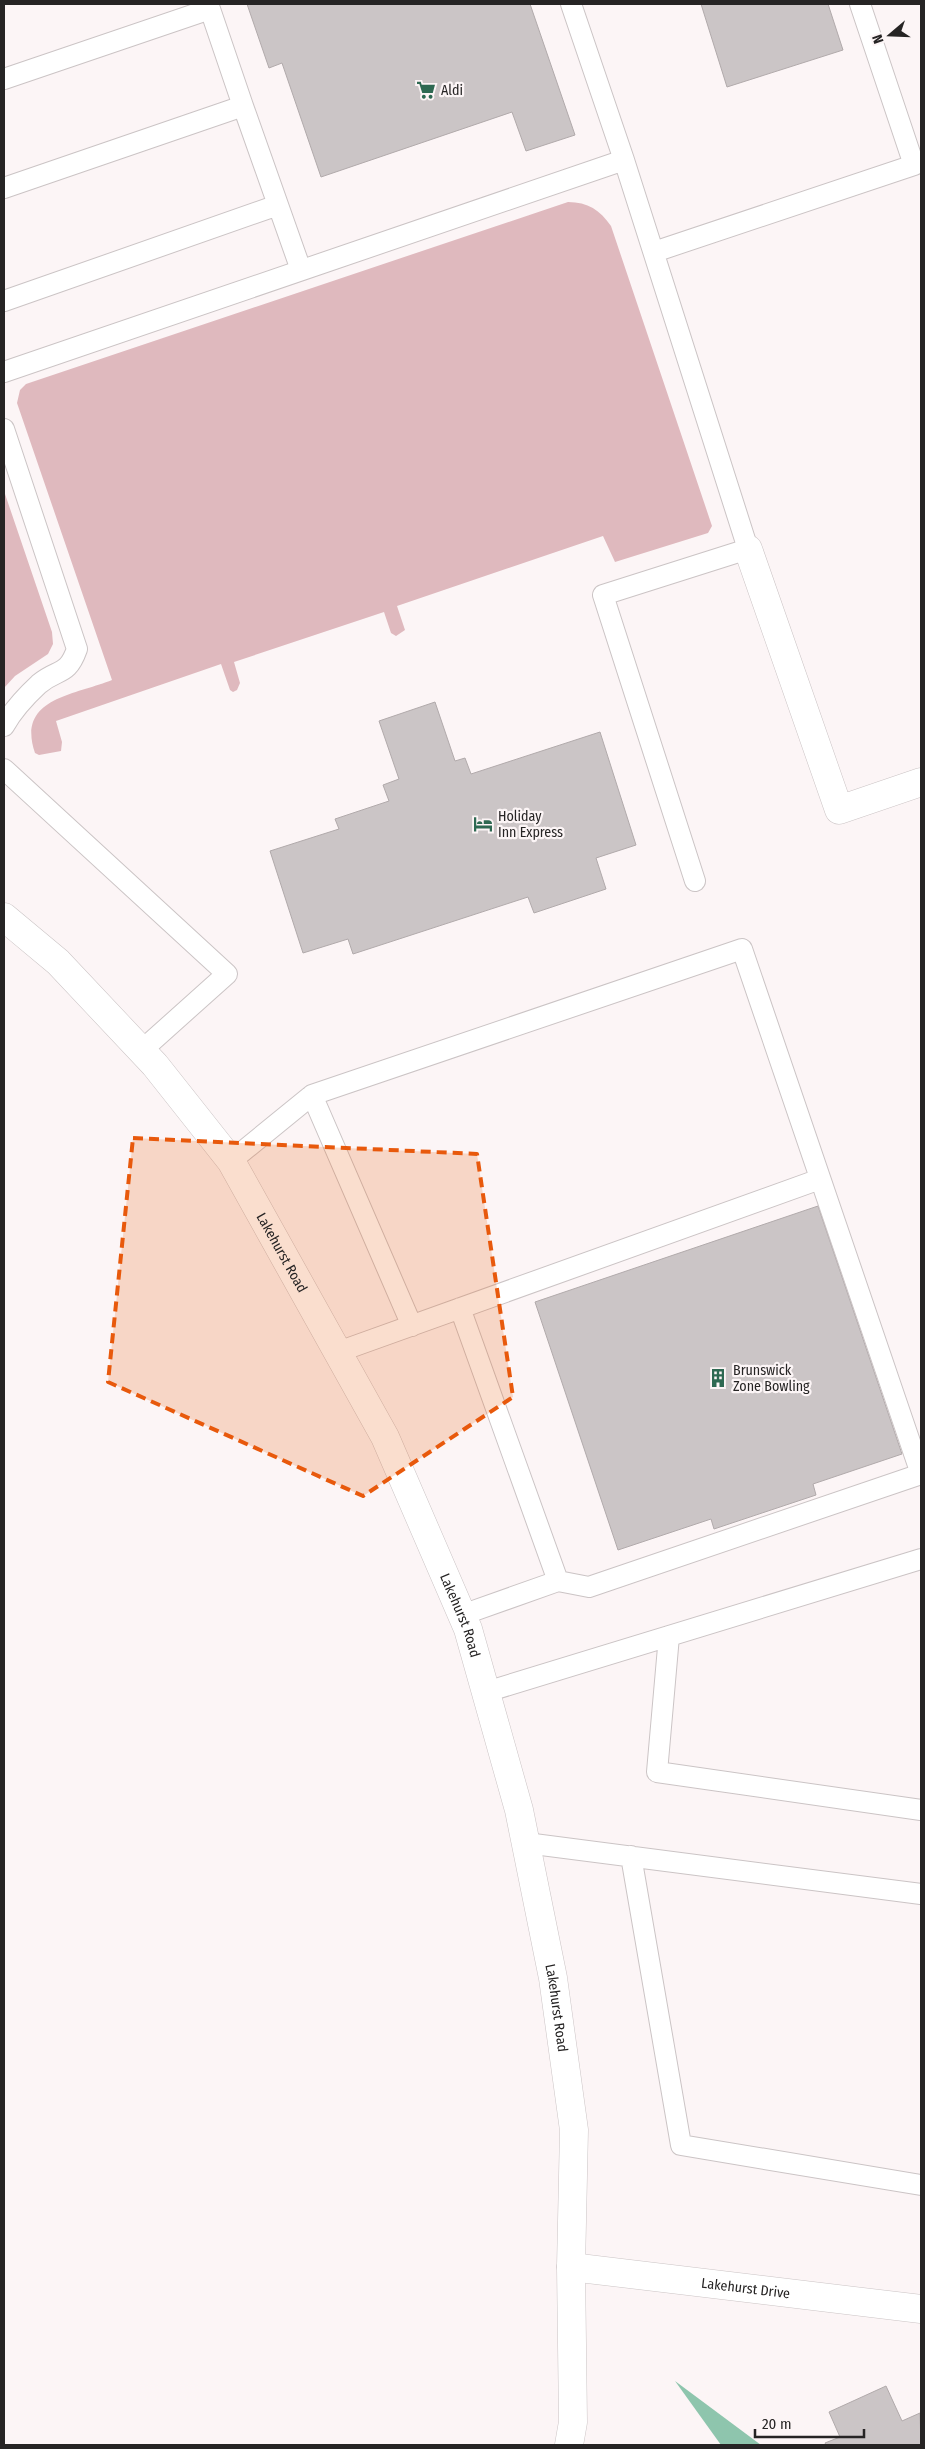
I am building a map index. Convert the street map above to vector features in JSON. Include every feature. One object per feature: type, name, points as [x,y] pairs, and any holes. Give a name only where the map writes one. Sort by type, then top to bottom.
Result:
[{"type":"street","points":[[748,548],[839,810],[921,782]]},
{"type":"street","name":"Lakehurst Road","points":[[4,917],[58,962],[141,1051],[231,1161],[385,1437],[462,1615],[486,1692],[526,1843],[553,1978],[574,2130],[571,2267],[573,2422],[570,2445]]},
{"type":"street","name":"Lakehurst Drive","points":[[571,2267],[921,2309]]},
{"type":"lane","points":[[570,4],[624,160],[748,548],[603,595],[695,881]]},
{"type":"lane","points":[[654,252],[914,165],[860,4]]},
{"type":"lane","points":[[4,79],[210,9],[301,270]]},
{"type":"lane","points":[[4,188],[243,106]]},
{"type":"lane","points":[[4,372],[624,160]]},
{"type":"lane","points":[[4,301],[278,205]]},
{"type":"lane","points":[[4,429],[77,649],[71,665],[40,683],[14,709],[4,726]]},
{"type":"lane","points":[[4,769],[227,974],[141,1051]]},
{"type":"lane","points":[[231,1161],[312,1095],[742,949],[921,1474],[589,1587],[558,1581],[462,1615]]},
{"type":"lane","points":[[312,1095],[412,1326]]},
{"type":"lane","points":[[338,1352],[820,1179]]},
{"type":"lane","points":[[460,1308],[558,1581]]},
{"type":"lane","points":[[486,1692],[921,1559]]},
{"type":"lane","points":[[668,1636],[657,1772],[921,1810]]},
{"type":"lane","points":[[526,1843],[921,1894]]},
{"type":"lane","points":[[631,1856],[681,2145],[921,2185]]},
{"type":"highlighted area","points":[[133,1138],[477,1154],[513,1397],[363,1496],[108,1382]]},
{"type":"shaded area","points":[[568,202],[582,203],[593,208],[611,226],[712,526],[708,533],[615,562],[603,536],[397,606],[405,630],[396,636],[391,633],[384,612],[234,662],[240,683],[237,690],[233,692],[230,690],[221,664],[56,721],[62,742],[61,751],[39,755],[35,753],[31,735],[34,720],[41,710],[66,695],[112,680],[17,403],[20,390],[26,384]]},
{"type":"shaded area","points":[[4,491],[52,632],[53,644],[48,654],[15,676],[4,688]]},
{"type":"shaded area","points":[[675,2381],[761,2445],[721,2445]]},
{"type":"building","name":"Aldi","points":[[247,4],[530,4],[575,135],[526,151],[512,112],[321,177],[282,63],[269,68]]},
{"type":"building","points":[[701,4],[828,4],[843,50],[727,87]]},
{"type":"building","name":"Holiday Inn Express","points":[[435,702],[455,761],[465,758],[471,774],[600,732],[636,845],[596,858],[606,889],[534,913],[528,897],[353,954],[348,939],[303,953],[270,851],[339,829],[335,819],[389,801],[383,785],[399,779],[379,721]]},
{"type":"building","name":"Brunswick Zone Bowling","points":[[818,1206],[902,1454],[813,1484],[816,1495],[714,1529],[711,1519],[618,1550],[535,1302]]},
{"type":"building","points":[[886,2386],[902,2421],[920,2413],[921,2445],[826,2445],[825,2443],[840,2437],[829,2412]]},
{"type":"place","name":"Aldi","points":[[426,90]]},
{"type":"place","name":"Holiday Inn Express","points":[[483,824]]},
{"type":"place","name":"Brunswick Zone Bowling","points":[[718,1378]]}]
